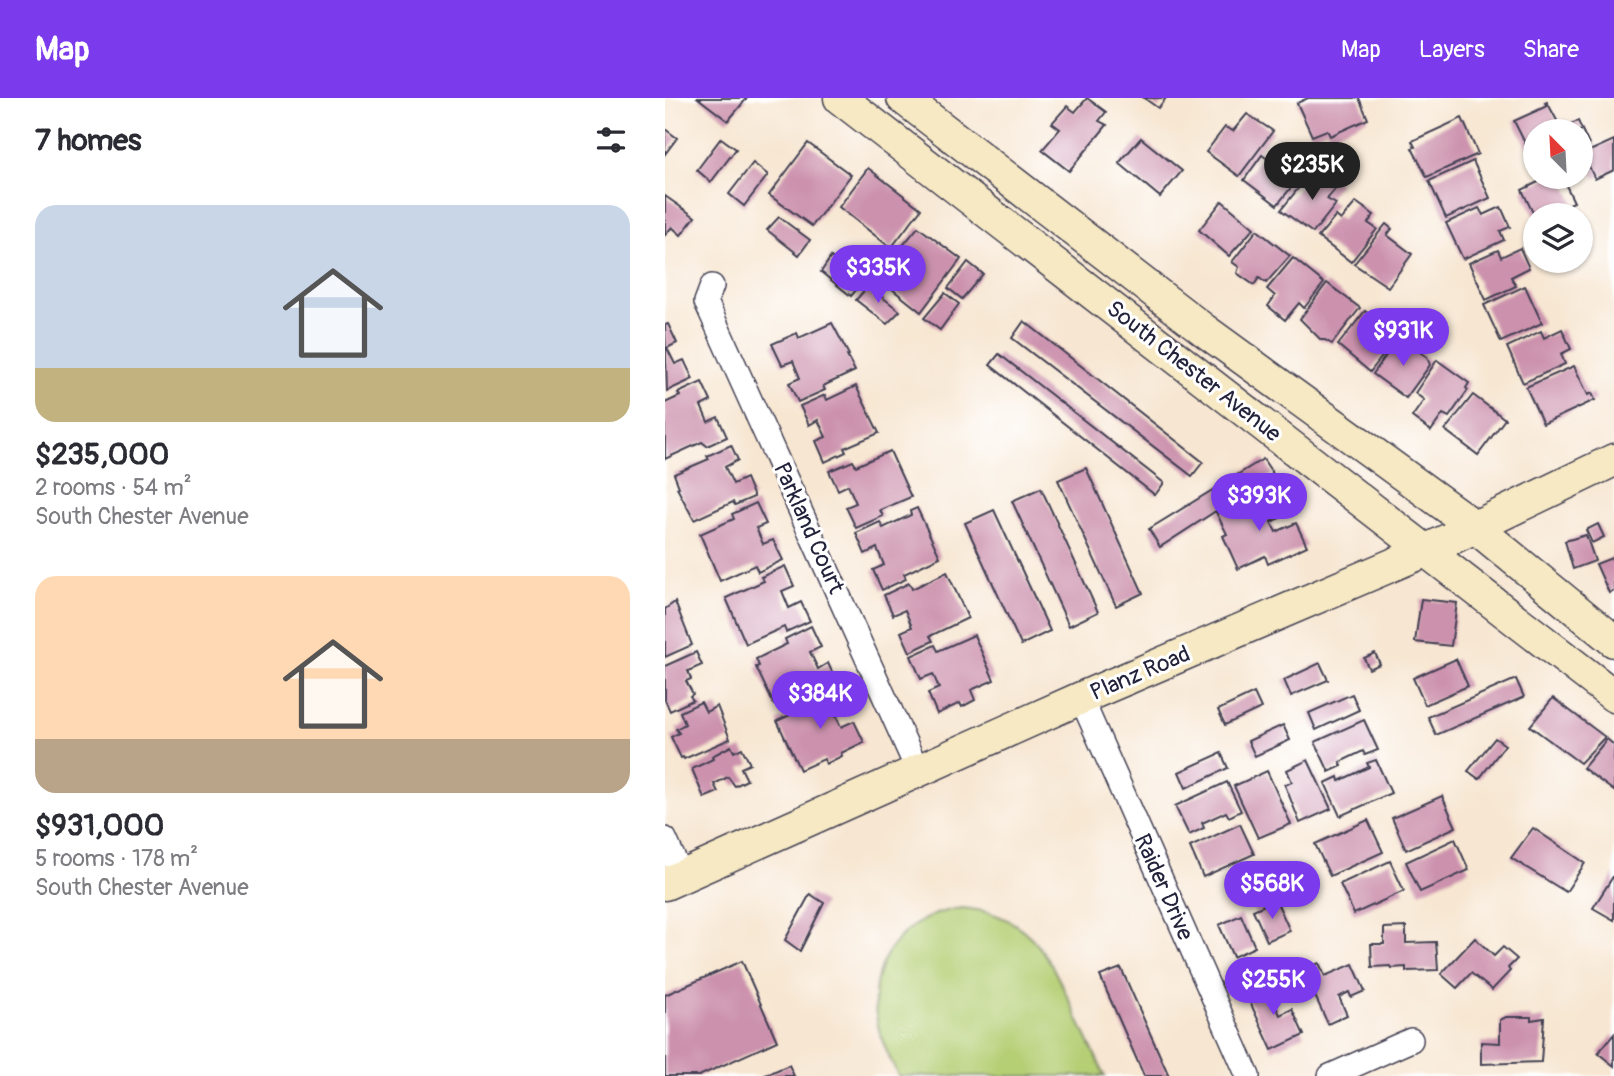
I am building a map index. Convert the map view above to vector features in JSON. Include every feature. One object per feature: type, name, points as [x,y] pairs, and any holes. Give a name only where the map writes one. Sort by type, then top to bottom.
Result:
[{"type":"main road","name":"South Chester Avenue","points":[[840,98],[1614,696]]},
{"type":"main road","name":"South Chester Avenue","points":[[903,98],[1204,330],[1475,527],[1614,641]]},
{"type":"main road","name":"Planz Road","points":[[673,880],[1080,698],[1425,551],[1614,460]]},
{"type":"street","name":"Parkland Court","points":[[712,285],[706,302],[918,771]]},
{"type":"street","name":"Raider Drive","points":[[1080,698],[1248,1076]]},
{"type":"street","points":[[665,839],[673,880]]},
{"type":"street","points":[[1330,1076],[1411,1040]]},
{"type":"green space","points":[[962,908],[1002,917],[1031,937],[1052,966],[1105,1076],[898,1076],[878,1026],[876,983],[882,964],[905,932],[921,921]]},
{"type":"building","points":[[698,98],[747,98],[728,121]]},
{"type":"building","points":[[1087,98],[1106,112],[1099,121],[1107,125],[1069,171],[1042,150],[1060,129],[1052,123],[1067,106],[1075,112]]},
{"type":"building","points":[[1144,98],[1166,98],[1158,108]]},
{"type":"building","points":[[1308,98],[1359,98],[1368,119],[1330,136],[1327,130],[1312,136],[1297,103]]},
{"type":"building","points":[[1547,102],[1556,119],[1523,119],[1523,139],[1514,121],[1547,106]]},
{"type":"building","points":[[1247,114],[1273,131],[1239,176],[1206,152],[1225,127],[1233,131]]},
{"type":"building","points":[[1462,118],[1478,154],[1427,177],[1412,148],[1415,147],[1412,141]]},
{"type":"building","points":[[665,129],[677,138],[665,154]]},
{"type":"building","points":[[721,138],[736,149],[711,182],[697,170]]},
{"type":"building","points":[[1141,138],[1182,171],[1160,197],[1119,163]]},
{"type":"building","points":[[1614,140],[1614,170],[1595,179],[1593,175],[1593,149]]},
{"type":"building","points":[[808,143],[851,175],[812,226],[769,195]]},
{"type":"building","points":[[1262,155],[1297,180],[1277,205],[1244,180]]},
{"type":"building","points":[[1473,161],[1490,198],[1446,218],[1429,181]]},
{"type":"building","points":[[753,163],[768,175],[744,206],[729,194]]},
{"type":"building","points":[[868,168],[921,209],[891,248],[839,207]]},
{"type":"building","points":[[1320,173],[1340,183],[1327,199],[1336,204],[1313,233],[1281,210],[1305,180],[1311,185]]},
{"type":"building","points":[[1568,189],[1574,202],[1528,203],[1522,190]]},
{"type":"building","points":[[665,196],[695,217],[681,235],[672,227],[665,235]]},
{"type":"building","points":[[1222,201],[1254,228],[1229,256],[1199,230]]},
{"type":"building","points":[[1356,202],[1374,215],[1368,223],[1377,229],[1351,262],[1318,237],[1336,216],[1341,220]]},
{"type":"building","points":[[1501,207],[1510,227],[1500,231],[1504,240],[1463,259],[1446,223],[1479,208],[1483,215]]},
{"type":"building","points":[[779,217],[810,240],[799,255],[767,230]]},
{"type":"building","points":[[1386,224],[1392,229],[1387,235],[1412,254],[1388,287],[1354,264]]},
{"type":"building","points":[[918,227],[961,259],[921,312],[877,277]]},
{"type":"building","points":[[1257,230],[1290,256],[1266,283],[1259,278],[1254,285],[1237,273],[1239,267],[1232,262]]},
{"type":"building","points":[[1520,248],[1523,255],[1523,271],[1511,277],[1516,286],[1486,300],[1469,263],[1498,250],[1501,257]]},
{"type":"building","points":[[831,257],[863,282],[851,296],[821,272]]},
{"type":"building","points":[[1293,258],[1324,283],[1304,308],[1299,303],[1285,320],[1268,306],[1275,296],[1267,289]]},
{"type":"building","points":[[968,262],[983,274],[962,299],[948,288]]},
{"type":"building","points":[[1327,283],[1360,308],[1332,344],[1321,340],[1300,319]]},
{"type":"building","points":[[868,286],[900,311],[887,324],[856,300]]},
{"type":"building","points":[[1525,286],[1542,323],[1501,342],[1484,305]]},
{"type":"building","points":[[945,293],[959,304],[940,330],[924,318]]},
{"type":"building","points":[[1365,311],[1398,336],[1370,372],[1338,345]]},
{"type":"building","points":[[1024,321],[1203,462],[1192,476],[1012,338]]},
{"type":"building","points":[[832,323],[855,371],[823,386],[825,390],[798,402],[789,383],[800,378],[793,361],[782,365],[772,344],[797,333],[799,338]]},
{"type":"building","points":[[668,324],[677,343],[667,348],[675,364],[684,360],[693,379],[667,391],[665,325]]},
{"type":"building","points":[[1562,329],[1571,349],[1561,354],[1565,364],[1523,383],[1507,347],[1541,331],[1544,338]]},
{"type":"building","points":[[1399,337],[1427,357],[1430,365],[1406,398],[1373,374]]},
{"type":"building","points":[[999,354],[1164,483],[1155,495],[990,365]]},
{"type":"building","points":[[1437,360],[1469,383],[1466,388],[1468,390],[1449,417],[1443,414],[1431,431],[1412,417],[1424,400],[1415,393]]},
{"type":"building","points":[[1574,366],[1588,395],[1592,393],[1595,400],[1543,424],[1526,387]]},
{"type":"building","points":[[702,382],[711,401],[701,406],[708,422],[718,417],[727,437],[707,446],[702,442],[665,459],[665,403],[680,396],[678,393]]},
{"type":"building","points":[[856,386],[879,433],[844,448],[846,452],[825,462],[816,441],[826,437],[818,420],[809,425],[800,406],[825,395],[827,400]]},
{"type":"building","points":[[1473,395],[1505,419],[1478,455],[1445,430]]},
{"type":"building","points":[[731,445],[738,460],[725,467],[733,484],[746,478],[754,497],[735,505],[733,502],[694,520],[677,488],[679,487],[674,474],[709,459],[707,456]]},
{"type":"building","points":[[890,451],[911,497],[880,510],[883,516],[856,528],[846,507],[856,503],[848,485],[838,490],[829,471],[853,461],[856,466]]},
{"type":"building","points":[[1263,459],[1273,474],[1160,547],[1149,529]]},
{"type":"building","points":[[1086,468],[1143,593],[1116,606],[1058,480]]},
{"type":"building","points":[[1041,488],[1098,612],[1069,626],[1012,501]]},
{"type":"building","points":[[1274,496],[1284,516],[1271,522],[1276,532],[1296,523],[1307,546],[1268,564],[1265,556],[1238,569],[1223,536],[1227,534],[1216,512],[1236,503],[1240,511]]},
{"type":"building","points":[[756,503],[766,524],[756,528],[763,544],[773,540],[783,560],[758,572],[755,565],[720,581],[700,534],[734,519],[732,514]]},
{"type":"building","points":[[917,508],[940,557],[904,574],[906,579],[882,590],[873,570],[884,565],[877,548],[865,554],[856,533],[880,522],[883,528],[911,515],[910,511]]},
{"type":"building","points":[[994,510],[1050,631],[1021,645],[965,523]]},
{"type":"building","points":[[1598,524],[1604,537],[1592,543],[1586,530]]},
{"type":"building","points":[[1586,535],[1595,561],[1573,569],[1565,541]]},
{"type":"building","points":[[1614,557],[1614,590],[1609,593],[1596,564]]},
{"type":"building","points":[[785,566],[794,586],[782,591],[789,608],[801,602],[810,621],[786,632],[784,627],[746,644],[726,598],[764,581],[761,577]]},
{"type":"building","points":[[947,572],[968,618],[930,636],[933,641],[910,652],[901,632],[912,627],[905,610],[893,615],[884,595],[909,583],[912,589]]},
{"type":"building","points":[[1421,599],[1457,603],[1451,646],[1415,642]]},
{"type":"building","points":[[675,602],[692,645],[665,657],[665,609]]},
{"type":"building","points":[[811,626],[821,647],[810,652],[818,669],[828,663],[837,683],[810,696],[807,690],[774,705],[756,667],[759,666],[756,659],[787,644],[785,639]]},
{"type":"building","points":[[974,635],[994,680],[971,690],[975,700],[962,707],[960,703],[937,714],[928,693],[939,688],[933,674],[921,679],[911,656],[935,645],[938,651]]},
{"type":"building","points":[[696,652],[702,665],[688,671],[691,679],[686,681],[693,700],[670,711],[665,700],[665,666]]},
{"type":"building","points":[[1375,653],[1380,664],[1369,669],[1364,658]]},
{"type":"building","points":[[1456,659],[1468,686],[1425,705],[1413,678]]},
{"type":"building","points":[[1320,663],[1328,680],[1291,696],[1284,680]]},
{"type":"building","points":[[1516,679],[1524,697],[1436,735],[1428,717]]},
{"type":"building","points":[[839,688],[849,710],[836,716],[841,727],[854,721],[864,742],[826,764],[824,759],[800,770],[777,721],[816,703],[815,699]]},
{"type":"building","points":[[1254,693],[1261,708],[1225,725],[1218,710]]},
{"type":"building","points":[[1352,694],[1359,710],[1316,730],[1309,713]]},
{"type":"building","points":[[1553,698],[1605,737],[1580,763],[1530,726]]},
{"type":"building","points":[[701,702],[706,712],[717,706],[730,739],[684,759],[671,737],[679,733],[676,729],[685,724],[680,712]]},
{"type":"building","points":[[1364,720],[1378,750],[1365,755],[1363,751],[1340,762],[1342,766],[1329,772],[1315,742]]},
{"type":"building","points":[[1283,725],[1290,740],[1255,756],[1248,741]]},
{"type":"building","points":[[1495,738],[1505,745],[1479,779],[1468,771]]},
{"type":"building","points":[[1607,739],[1614,745],[1614,791],[1583,768]]},
{"type":"building","points":[[731,746],[734,752],[742,748],[750,764],[741,768],[747,780],[735,786],[728,777],[714,784],[718,792],[704,798],[692,769]]},
{"type":"building","points":[[1221,753],[1228,768],[1186,788],[1179,772]]},
{"type":"building","points":[[1308,760],[1331,809],[1300,823],[1285,785],[1292,782],[1287,770]]},
{"type":"building","points":[[1376,760],[1391,793],[1340,816],[1325,783],[1338,777],[1339,781],[1369,767],[1367,763]]},
{"type":"building","points":[[1267,771],[1291,824],[1258,838],[1234,786]]},
{"type":"building","points":[[1227,782],[1241,811],[1229,817],[1226,812],[1202,823],[1204,828],[1189,835],[1175,806]]},
{"type":"building","points":[[1442,796],[1456,827],[1406,850],[1392,818]]},
{"type":"building","points":[[1368,820],[1383,852],[1330,876],[1315,844]]},
{"type":"building","points":[[1240,824],[1254,854],[1203,877],[1190,847]]},
{"type":"building","points":[[1533,828],[1585,863],[1566,892],[1511,858]]},
{"type":"building","points":[[1455,839],[1469,870],[1420,892],[1406,862]]},
{"type":"building","points":[[1390,861],[1404,891],[1354,914],[1340,884]]},
{"type":"building","points":[[1614,875],[1614,920],[1593,908]]},
{"type":"building","points":[[810,894],[824,903],[800,951],[785,940]]},
{"type":"building","points":[[1276,900],[1290,931],[1267,941],[1253,910]]},
{"type":"building","points":[[1241,915],[1255,947],[1233,957],[1219,925]]},
{"type":"building","points":[[1406,927],[1406,943],[1436,942],[1438,970],[1406,971],[1406,967],[1372,967],[1371,944],[1384,944],[1384,928]]},
{"type":"building","points":[[1475,938],[1494,956],[1503,947],[1517,959],[1492,990],[1471,973],[1457,988],[1441,974]]},
{"type":"building","points":[[742,961],[777,1041],[699,1076],[665,1076],[665,995]]},
{"type":"building","points":[[1319,963],[1325,976],[1353,964],[1365,991],[1351,997],[1349,992],[1339,997],[1347,1015],[1328,1024],[1303,970]]},
{"type":"building","points":[[1121,968],[1169,1076],[1144,1076],[1100,976]]},
{"type":"building","points":[[1264,981],[1280,1015],[1292,1009],[1304,1035],[1272,1050],[1244,989]]},
{"type":"building","points":[[1506,1017],[1531,1017],[1531,1020],[1544,1018],[1541,1062],[1481,1064],[1481,1042],[1500,1043],[1500,1020]]},
{"type":"building","points":[[1614,1034],[1614,1066],[1598,1053]]},
{"type":"building","points":[[789,1065],[794,1076],[763,1076]]}]
